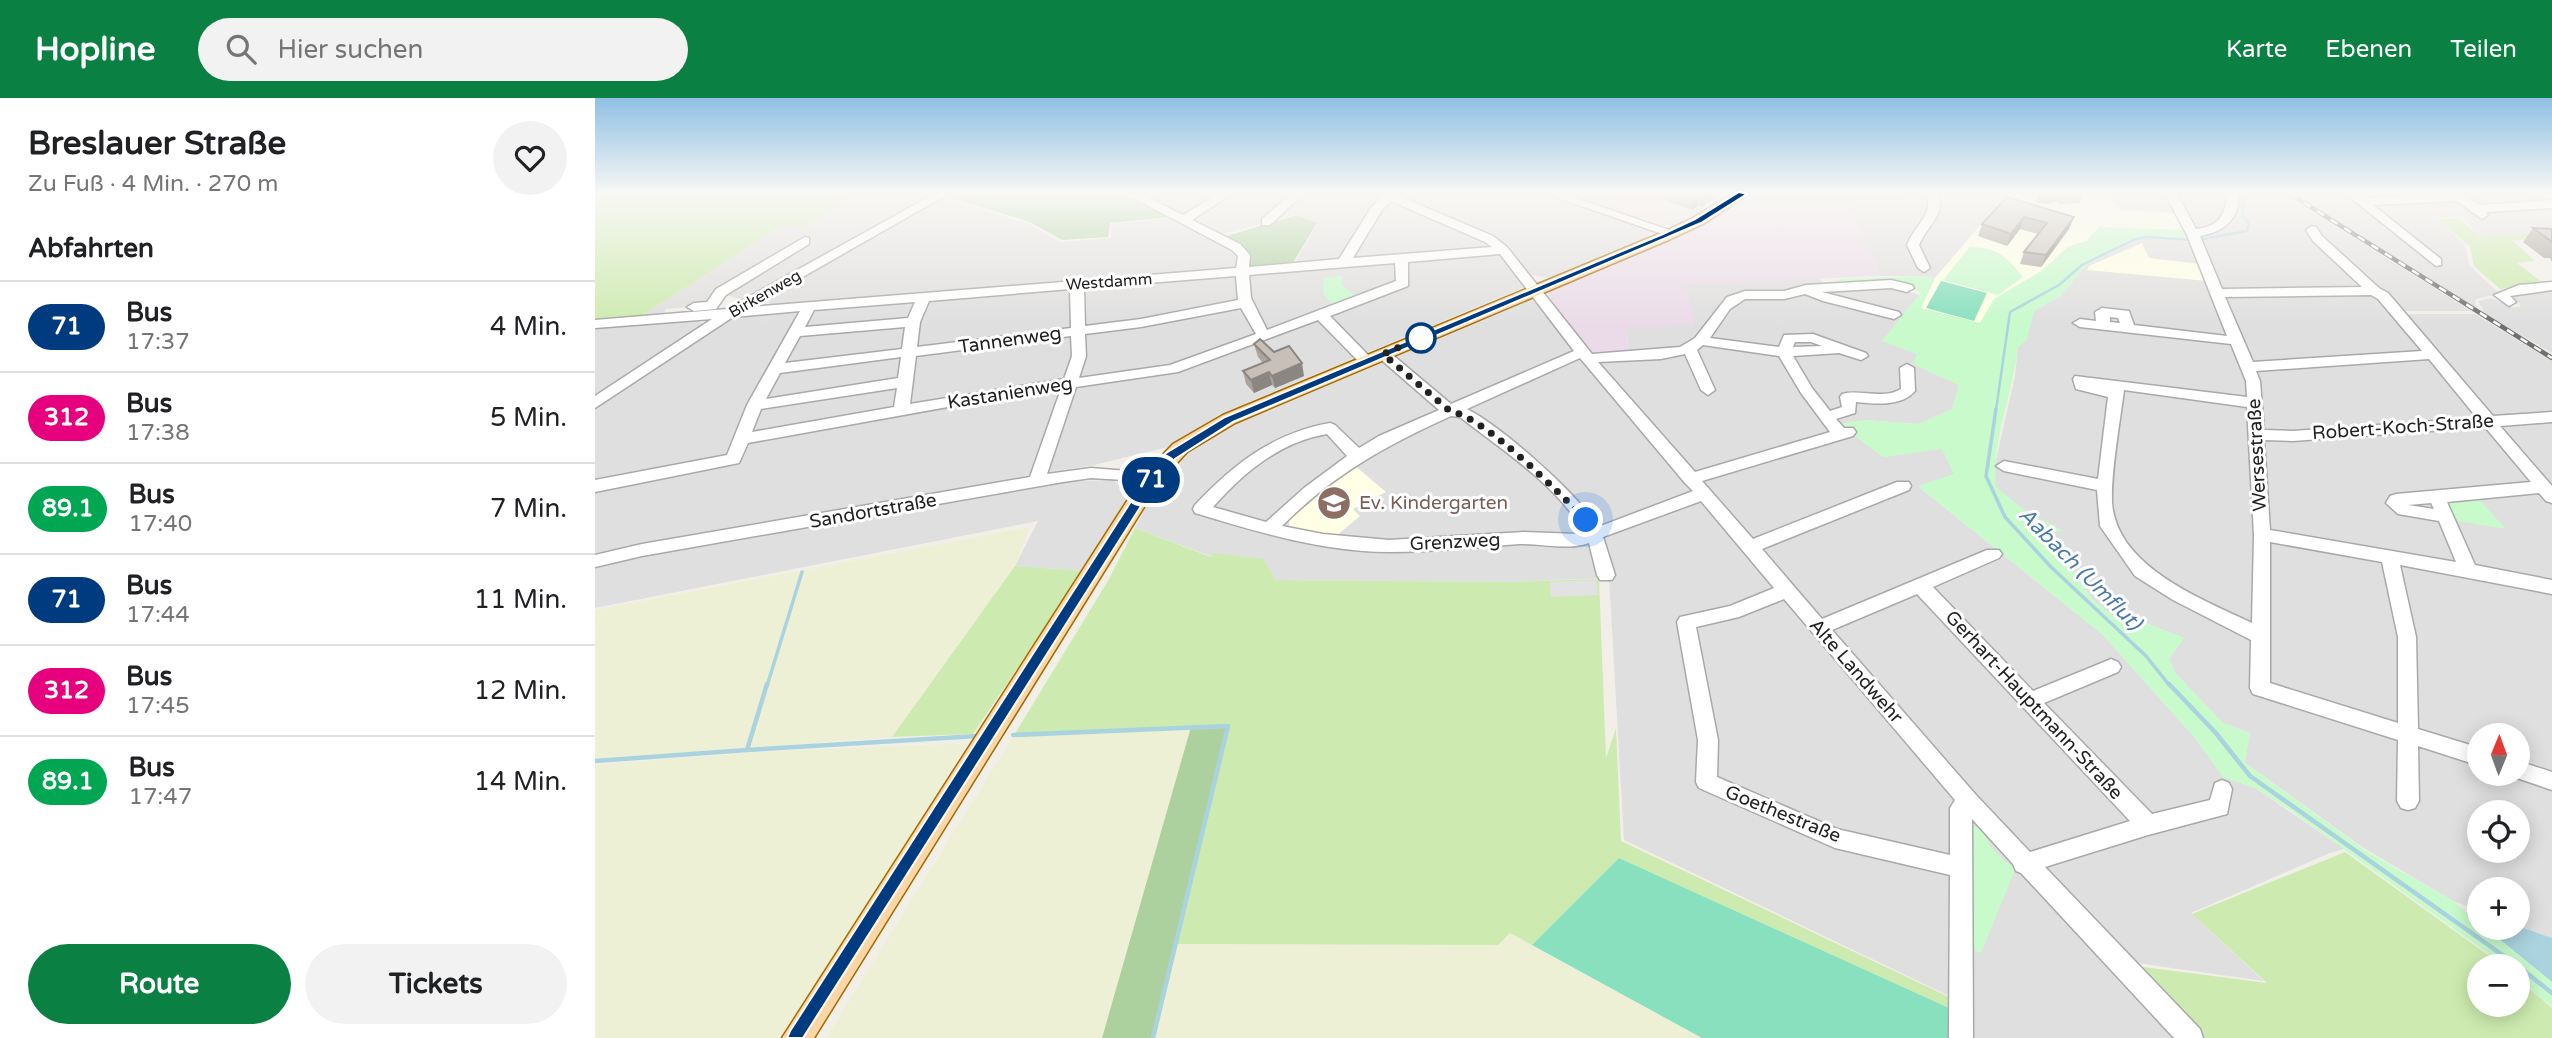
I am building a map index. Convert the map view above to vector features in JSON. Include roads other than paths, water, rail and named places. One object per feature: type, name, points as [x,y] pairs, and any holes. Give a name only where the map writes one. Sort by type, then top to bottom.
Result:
[{"type":"main road","points":[[797,1038],[1152,478],[1171,456],[1215,427],[1660,238]]},
{"type":"street","name":"Birkenweg","points":[[595,403],[730,313],[864,238]]},
{"type":"street","points":[[1218,238],[1236,247],[1244,255],[1241,291],[1244,303],[1263,336]]},
{"type":"street","points":[[1343,264],[1359,238]]},
{"type":"street","points":[[1486,238],[1503,250],[1535,290]]},
{"type":"street","points":[[1915,238],[1913,245],[1924,268]]},
{"type":"street","name":"Wersestraße","points":[[2194,238],[2249,368],[2262,535],[2260,688],[2406,732]]},
{"type":"street","points":[[2317,238],[2383,296],[2547,492]]},
{"type":"street","points":[[2407,238],[2436,262]]},
{"type":"street","name":"Westdamm","points":[[664,319],[671,309],[711,306],[721,292],[806,241]]},
{"type":"street","name":"Westdamm","points":[[595,324],[1503,250]]},
{"type":"street","name":"Kastanienweg","points":[[742,439],[1072,383],[1173,369],[1403,283],[1401,259]]},
{"type":"street","points":[[1269,529],[1301,496],[1357,456],[1450,411],[1586,355],[1655,355],[1687,349],[1702,341],[1732,300],[1742,296],[1891,284],[1907,288]]},
{"type":"street","points":[[1037,481],[1079,356],[1077,285]]},
{"type":"street","points":[[2509,302],[2501,295],[2519,289],[2552,286]]},
{"type":"street","points":[[1806,289],[1816,296],[1838,303],[1864,305],[1894,315]]},
{"type":"street","name":"Alte Landwehr","points":[[1535,290],[1586,355],[1969,802],[2024,864],[2191,1038]]},
{"type":"street","points":[[2217,293],[2374,290]]},
{"type":"street","points":[[901,412],[912,322],[923,296]]},
{"type":"street","name":"Tannenweg","points":[[774,369],[1141,323],[1244,303]]},
{"type":"street","points":[[595,486],[733,459],[755,405],[810,306]]},
{"type":"street","points":[[1320,314],[1366,361]]},
{"type":"street","points":[[795,332],[912,322]]},
{"type":"street","points":[[2080,323],[2238,341]]},
{"type":"street","points":[[1861,356],[1813,338],[1789,338],[1784,352],[1806,390],[1826,416],[1850,410],[1847,397],[1887,399],[1903,395],[1908,391],[1907,368]]},
{"type":"street","points":[[1702,341],[1784,352]]},
{"type":"street","points":[[1687,349],[1693,354],[1708,390]]},
{"type":"street","points":[[1383,354],[1450,411],[1464,413],[1548,482],[1586,520],[1600,549],[1606,575]]},
{"type":"street","points":[[2249,368],[2431,355]]},
{"type":"street","points":[[755,405],[904,382]]},
{"type":"street","points":[[2253,403],[2116,389],[2105,486],[2108,526],[2141,570],[2179,595],[2260,636]]},
{"type":"street","name":"Grenzweg","points":[[1357,456],[1330,428],[1314,429],[1275,445],[1233,473],[1201,509],[1269,529],[1323,540],[1389,546],[1524,538],[1579,540],[1593,536],[1698,486],[1844,433],[1826,416]]},
{"type":"street","name":"Robert-Koch-Straße","points":[[2255,435],[2293,436],[2552,417]]},
{"type":"street","points":[[2004,466],[2105,486]]},
{"type":"street","name":"Sandortstraße","points":[[595,561],[642,550],[964,496],[1037,481],[1091,473],[1152,478]]},
{"type":"street","points":[[1750,547],[1903,486]]},
{"type":"street","points":[[2445,516],[2404,510],[2393,503],[2396,500],[2437,497],[2547,492]]},
{"type":"street","points":[[2437,497],[2468,570]]},
{"type":"street","points":[[2262,535],[2552,587]]},
{"type":"street","points":[[1819,628],[1993,554]]},
{"type":"street","points":[[2390,557],[2407,637],[2408,801]]},
{"type":"street","name":"Gerhart-Hauptmann-Straße","points":[[1920,584],[2148,825]]},
{"type":"street","name":"Goethestraße","points":[[1787,590],[1733,612],[1686,622],[1708,740],[1706,782],[1835,838],[1959,867]]},
{"type":"street","points":[[2030,700],[2111,667]]},
{"type":"street","points":[[2406,732],[2467,753]]},
{"type":"street","points":[[2531,774],[2552,781]]},
{"type":"street","points":[[2024,864],[2148,825],[2220,807],[2222,789]]},
{"type":"street","points":[[1961,1038],[1961,808],[1969,802]]},
{"type":"water","points":[[2530,930],[2552,938],[2552,982],[2530,964],[2530,954],[2518,954],[2501,940],[2530,940]]},
{"type":"waterway","name":"Aabach (Umflut)","points":[[1996,410],[2010,312],[2059,285],[2082,265],[2142,238]]},
{"type":"waterway","name":"Aabach (Umflut)","points":[[2158,238],[2191,240]]},
{"type":"waterway","name":"Aabach (Umflut)","points":[[2198,240],[2210,238]]},
{"type":"waterway","name":"Aabach (Umflut)","points":[[1996,409],[1986,476],[2005,517],[2051,567],[2146,656],[2170,686]]},
{"type":"waterway","points":[[767,686],[802,572]]},
{"type":"waterway","points":[[747,750],[767,684]]},
{"type":"waterway","name":"Aabach (Umflut)","points":[[2169,684],[2215,732],[2250,776],[2552,993]]},
{"type":"waterway","points":[[1013,735],[1228,726],[1153,1038]]},
{"type":"waterway","points":[[747,750],[978,736]]},
{"type":"waterway","points":[[595,761],[747,750]]},
{"type":"railway","points":[[2360,238],[2552,358]]},
{"type":"place","name":"Ev. Kindergarten","points":[[1334,503]]}]
